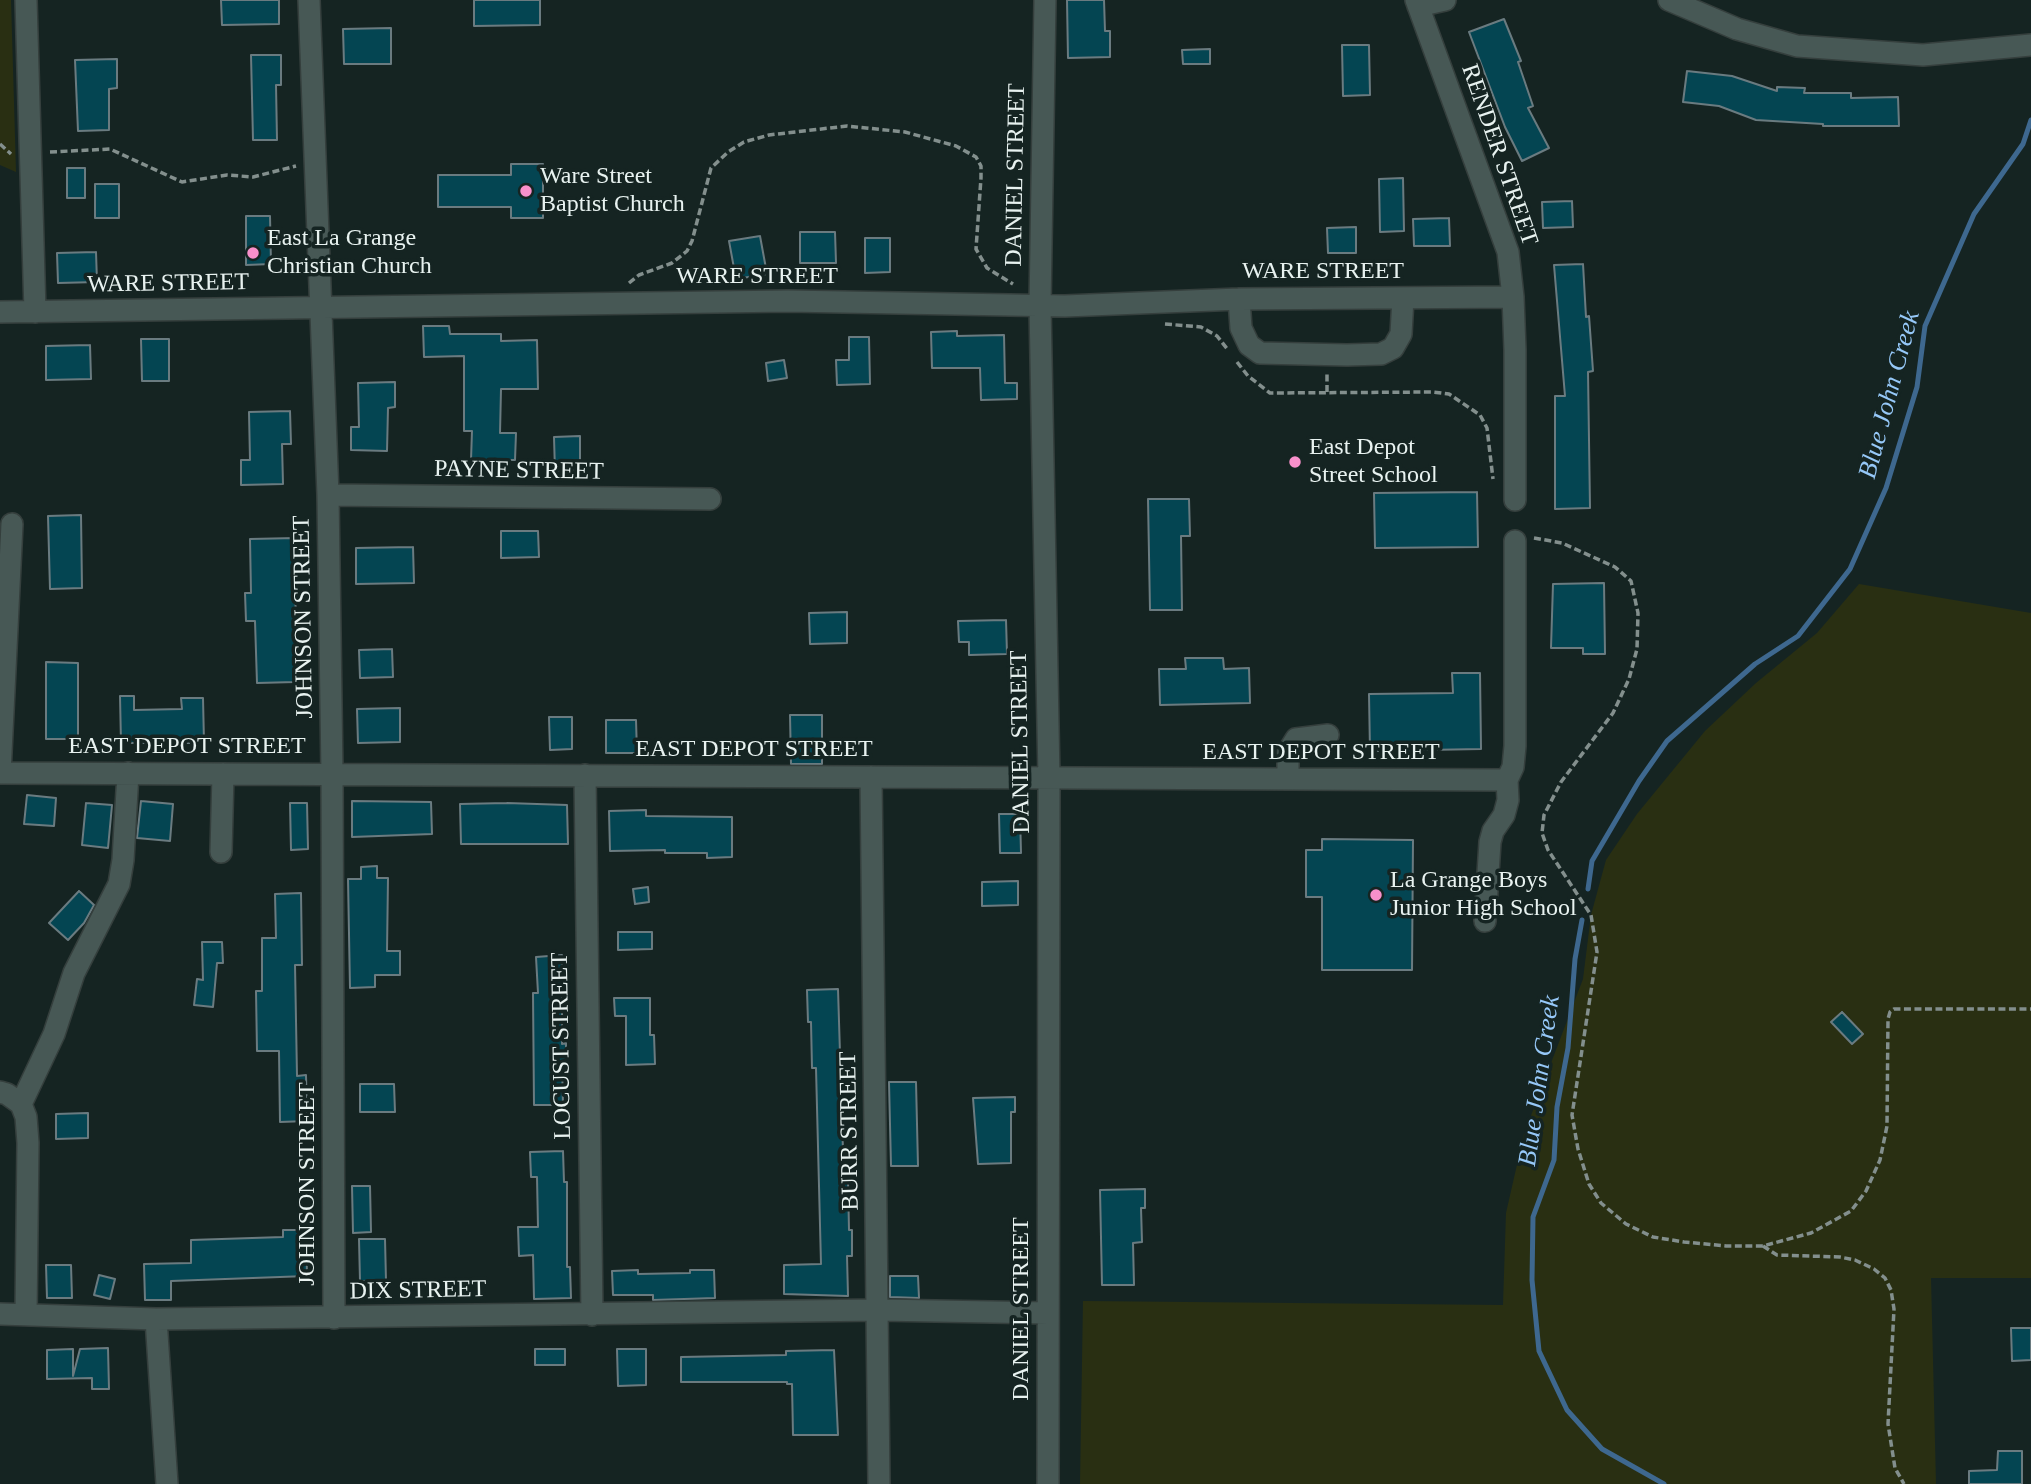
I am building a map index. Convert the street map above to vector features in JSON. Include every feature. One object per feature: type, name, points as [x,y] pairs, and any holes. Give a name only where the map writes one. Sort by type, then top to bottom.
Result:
[{"type":"street","points":[[26,0],[35,312]]},
{"type":"street","name":"JOHNSON STREET","points":[[309,0],[328,495],[334,1318]]},
{"type":"street","name":"DANIEL STREET","points":[[1045,0],[1040,306],[1049,778],[1048,1484]]},
{"type":"street","points":[[1417,3],[1445,0]]},
{"type":"street","points":[[1669,0],[1737,29],[1797,46],[1923,55],[2031,45]]},
{"type":"street","name":"RENDER STREET","points":[[1417,3],[1508,252],[1513,297],[1515,500]]},
{"type":"street","name":"WARE STREET","points":[[0,312],[788,301],[1040,306],[1239,299],[1513,297]]},
{"type":"street","points":[[1239,299],[1241,328],[1249,345],[1260,353],[1347,355],[1381,354],[1393,348],[1401,334],[1403,298]]},
{"type":"street","name":"PAYNE STREET","points":[[328,495],[710,499]]},
{"type":"street","points":[[0,773],[12,524]]},
{"type":"street","points":[[1485,921],[1490,842],[1493,831],[1504,815],[1508,800],[1507,780],[1513,767],[1515,541]]},
{"type":"street","points":[[1288,779],[1288,752],[1296,739],[1328,735]]},
{"type":"street","name":"EAST DEPOT STREET","points":[[0,773],[1507,780]]},
{"type":"street","points":[[21,1104],[54,1034],[74,973],[119,884],[128,773]]},
{"type":"street","points":[[221,852],[223,774]]},
{"type":"street","name":"LOCUST STREET","points":[[585,775],[592,1315]]},
{"type":"street","name":"BURR STREET","points":[[871,777],[879,1484]]},
{"type":"street","points":[[0,1092],[21,1104],[26,1116],[26,1315]]},
{"type":"street","name":"DIX STREET","points":[[0,1314],[156,1319],[878,1310],[1048,1313]]},
{"type":"street","points":[[156,1319],[167,1484]]},
{"type":"path","points":[[622,304],[629,282],[639,275],[672,263],[687,251],[692,242],[711,168],[728,152],[744,142],[769,135],[847,126],[905,132],[956,146],[975,157],[981,166],[976,249],[987,268],[1019,288]]},
{"type":"path","points":[[40,153],[110,149],[182,182],[227,175],[253,177],[303,164]]},
{"type":"path","points":[[1904,1484],[1895,1468],[1888,1424],[1894,1309],[1891,1290],[1885,1278],[1855,1260],[1777,1255],[1763,1245],[1811,1233],[1833,1223],[1851,1211],[1866,1191],[1880,1160],[1887,1126],[1890,1012],[1895,1009],[2031,1009]]},
{"type":"green space","points":[[0,0],[11,0],[16,172],[0,165]]},
{"type":"green space","points":[[1859,584],[2031,613],[2031,1278],[1931,1278],[1936,1484],[1080,1484],[1083,1301],[1503,1305],[1506,1213],[1524,1134],[1583,979],[1591,915],[1606,860],[1637,814],[1705,731],[1756,683],[1817,633]]},
{"type":"building","points":[[221,0],[279,0],[279,24],[222,25]]},
{"type":"building","points":[[474,0],[540,0],[540,25],[474,26]]},
{"type":"building","points":[[1067,0],[1104,0],[1105,31],[1110,31],[1110,57],[1068,58]]},
{"type":"building","points":[[1504,19],[1521,61],[1518,62],[1533,106],[1528,108],[1549,148],[1522,161],[1505,127],[1469,32]]},
{"type":"building","points":[[391,28],[391,64],[344,64],[343,29]]},
{"type":"building","points":[[1342,45],[1369,45],[1370,95],[1343,96]]},
{"type":"building","points":[[1210,49],[1210,64],[1183,64],[1182,50]]},
{"type":"building","points":[[251,55],[281,55],[281,85],[276,85],[277,140],[253,140]]},
{"type":"building","points":[[117,59],[117,88],[109,89],[109,130],[78,131],[75,60]]},
{"type":"building","points":[[1687,71],[1732,76],[1777,91],[1777,87],[1805,88],[1804,93],[1851,93],[1851,98],[1898,97],[1899,126],[1823,126],[1756,120],[1719,106],[1683,102]]},
{"type":"building","points":[[511,164],[543,164],[543,218],[511,218],[511,207],[438,207],[438,175],[511,175]]},
{"type":"building","points":[[67,168],[85,168],[85,198],[67,198]]},
{"type":"building","points":[[1403,178],[1404,231],[1380,232],[1379,179]]},
{"type":"building","points":[[95,184],[119,184],[119,218],[95,218]]},
{"type":"building","points":[[1572,201],[1573,227],[1543,228],[1542,202]]},
{"type":"building","points":[[246,216],[270,216],[271,264],[246,265]]},
{"type":"building","points":[[1449,218],[1450,246],[1414,246],[1413,219]]},
{"type":"building","points":[[1356,227],[1356,253],[1328,253],[1327,228]]},
{"type":"building","points":[[800,232],[835,232],[836,263],[800,263]]},
{"type":"building","points":[[760,236],[767,274],[736,279],[729,241]]},
{"type":"building","points":[[865,238],[890,238],[890,272],[865,273]]},
{"type":"building","points":[[96,252],[97,282],[58,283],[57,253]]},
{"type":"building","points":[[1583,264],[1593,371],[1588,372],[1590,508],[1555,509],[1555,396],[1565,396],[1554,265]]},
{"type":"building","points":[[423,326],[449,326],[450,334],[501,334],[501,341],[537,340],[538,389],[501,389],[500,433],[516,433],[515,460],[471,460],[472,431],[464,431],[464,356],[424,357]]},
{"type":"building","points":[[957,331],[957,336],[1004,335],[1005,383],[1017,383],[1017,399],[981,400],[980,368],[932,368],[931,332]]},
{"type":"building","points":[[849,337],[869,337],[870,384],[837,385],[836,360],[849,360]]},
{"type":"building","points":[[141,339],[169,339],[169,381],[142,381]]},
{"type":"building","points":[[90,345],[91,379],[46,380],[46,346]]},
{"type":"building","points":[[784,360],[787,378],[768,381],[766,363]]},
{"type":"building","points":[[395,382],[395,407],[388,408],[387,451],[351,450],[351,427],[359,427],[358,383]]},
{"type":"building","points":[[290,411],[291,444],[282,444],[283,484],[241,485],[241,460],[250,460],[249,412]]},
{"type":"building","points":[[580,436],[580,470],[555,471],[554,437]]},
{"type":"building","points":[[1477,492],[1478,547],[1375,548],[1374,493]]},
{"type":"building","points":[[1148,499],[1189,499],[1190,536],[1181,536],[1182,610],[1150,610]]},
{"type":"building","points":[[81,515],[82,588],[50,589],[48,516]]},
{"type":"building","points":[[501,531],[538,531],[539,557],[501,558]]},
{"type":"building","points":[[296,538],[295,682],[257,683],[255,621],[246,621],[245,593],[251,593],[250,539]]},
{"type":"building","points":[[413,547],[414,583],[356,584],[356,548]]},
{"type":"building","points":[[1604,583],[1605,654],[1583,654],[1583,648],[1551,648],[1553,584]]},
{"type":"building","points":[[847,612],[847,643],[810,644],[809,613]]},
{"type":"building","points":[[1006,620],[1007,654],[969,655],[969,642],[959,642],[958,621]]},
{"type":"building","points":[[392,649],[393,677],[360,678],[359,650]]},
{"type":"building","points":[[1185,658],[1223,658],[1224,669],[1249,668],[1250,703],[1160,705],[1159,669],[1186,669]]},
{"type":"building","points":[[46,662],[78,663],[78,739],[46,739]]},
{"type":"building","points":[[1452,673],[1480,673],[1481,749],[1370,751],[1369,694],[1453,693]]},
{"type":"building","points":[[120,696],[134,696],[134,710],[182,709],[181,698],[203,698],[204,743],[121,743]]},
{"type":"building","points":[[400,708],[400,742],[358,743],[357,709]]},
{"type":"building","points":[[790,715],[822,715],[822,764],[791,764]]},
{"type":"building","points":[[549,717],[572,717],[572,749],[550,750]]},
{"type":"building","points":[[606,720],[636,720],[637,753],[606,753]]},
{"type":"building","points":[[27,795],[56,798],[54,826],[24,824]]},
{"type":"building","points":[[141,801],[173,804],[170,841],[137,838]]},
{"type":"building","points":[[352,801],[431,802],[432,834],[352,837]]},
{"type":"building","points":[[86,803],[112,805],[108,848],[82,845]]},
{"type":"building","points":[[290,803],[307,803],[308,849],[291,850]]},
{"type":"building","points":[[460,804],[567,805],[568,844],[461,844]]},
{"type":"building","points":[[646,810],[646,816],[732,817],[732,857],[707,858],[707,853],[665,853],[665,850],[610,851],[609,811]]},
{"type":"building","points":[[999,814],[1020,814],[1021,853],[1000,853]]},
{"type":"building","points":[[1322,839],[1413,840],[1412,970],[1322,970],[1322,897],[1306,897],[1306,850],[1322,850]]},
{"type":"building","points":[[377,866],[377,878],[388,878],[387,951],[400,951],[400,975],[375,975],[375,987],[350,988],[348,879],[361,879],[361,867]]},
{"type":"building","points":[[1018,881],[1018,905],[982,906],[982,882]]},
{"type":"building","points":[[648,887],[649,902],[635,904],[633,889]]},
{"type":"building","points":[[79,891],[94,905],[84,923],[68,940],[49,923]]},
{"type":"building","points":[[301,893],[302,965],[295,965],[297,1076],[306,1075],[307,1121],[280,1122],[279,1051],[257,1051],[256,991],[262,991],[262,938],[276,938],[275,894]]},
{"type":"building","points":[[618,932],[652,932],[652,949],[618,950]]},
{"type":"building","points":[[202,942],[222,942],[223,963],[217,963],[213,1007],[194,1005],[197,979],[203,980]]},
{"type":"building","points":[[562,955],[562,1044],[566,1043],[566,1066],[562,1066],[563,1105],[534,1105],[533,993],[538,993],[536,957]]},
{"type":"building","points":[[838,989],[844,1183],[848,1182],[849,1230],[852,1230],[852,1256],[847,1256],[848,1296],[784,1294],[784,1265],[821,1264],[816,1068],[812,1068],[807,990]]},
{"type":"building","points":[[614,998],[650,998],[650,1035],[654,1035],[655,1064],[626,1065],[626,1016],[615,1016]]},
{"type":"building","points":[[1842,1012],[1863,1034],[1852,1044],[1831,1022]]},
{"type":"building","points":[[889,1082],[916,1082],[918,1166],[891,1166]]},
{"type":"building","points":[[360,1084],[394,1084],[395,1112],[360,1112]]},
{"type":"building","points":[[1015,1097],[1015,1112],[1011,1112],[1011,1163],[978,1164],[973,1098]]},
{"type":"building","points":[[88,1113],[88,1138],[56,1139],[56,1114]]},
{"type":"building","points":[[563,1151],[564,1182],[567,1182],[567,1267],[570,1267],[571,1298],[534,1299],[533,1255],[519,1256],[518,1227],[538,1227],[537,1177],[531,1177],[530,1152]]},
{"type":"building","points":[[352,1186],[370,1186],[371,1232],[353,1233]]},
{"type":"building","points":[[1145,1189],[1145,1208],[1141,1208],[1142,1242],[1133,1243],[1134,1285],[1102,1285],[1100,1190]]},
{"type":"building","points":[[283,1230],[306,1230],[307,1276],[171,1281],[171,1300],[145,1300],[144,1264],[191,1263],[191,1240],[283,1237]]},
{"type":"building","points":[[359,1239],[385,1239],[386,1281],[360,1281]]},
{"type":"building","points":[[46,1265],[71,1265],[72,1298],[47,1298]]},
{"type":"building","points":[[638,1270],[638,1274],[714,1270],[715,1298],[653,1300],[653,1295],[613,1295],[612,1271]]},
{"type":"building","points":[[99,1275],[115,1279],[110,1299],[94,1295]]},
{"type":"building","points":[[890,1276],[918,1276],[919,1298],[890,1297]]},
{"type":"building","points":[[2011,1328],[2031,1328],[2031,1360],[2012,1361]]},
{"type":"building","points":[[108,1348],[109,1389],[92,1389],[92,1378],[47,1379],[47,1350],[73,1349],[73,1376],[80,1349]]},
{"type":"building","points":[[535,1349],[565,1349],[565,1365],[535,1365]]},
{"type":"building","points":[[617,1349],[646,1349],[646,1385],[618,1386]]},
{"type":"building","points":[[834,1350],[838,1435],[793,1435],[792,1384],[787,1382],[681,1382],[681,1357],[786,1355],[786,1351]]},
{"type":"building","points":[[1998,1451],[2022,1451],[2022,1484],[1969,1484],[1969,1471],[1997,1470]]},
{"type":"waterway","name":"Blue John Creek","points":[[1588,889],[1592,861],[1639,781],[1667,741],[1755,664],[1798,636],[1850,569],[1886,488],[1917,387],[1925,326],[1974,214],[2023,144],[2031,120]]},
{"type":"waterway","name":"Blue John Creek","points":[[1582,920],[1575,959],[1568,1048],[1557,1107],[1554,1160],[1533,1217],[1532,1280],[1539,1351],[1567,1410],[1602,1449],[1664,1484]]},
{"type":"place","name":"Ware Street Baptist Church","points":[[526,191]]},
{"type":"place","name":"East La Grange Christian Church","points":[[253,253]]},
{"type":"place","name":"East Depot Street School","points":[[1295,462]]},
{"type":"place","name":"La Grange Boys Junior High School","points":[[1376,895]]}]
